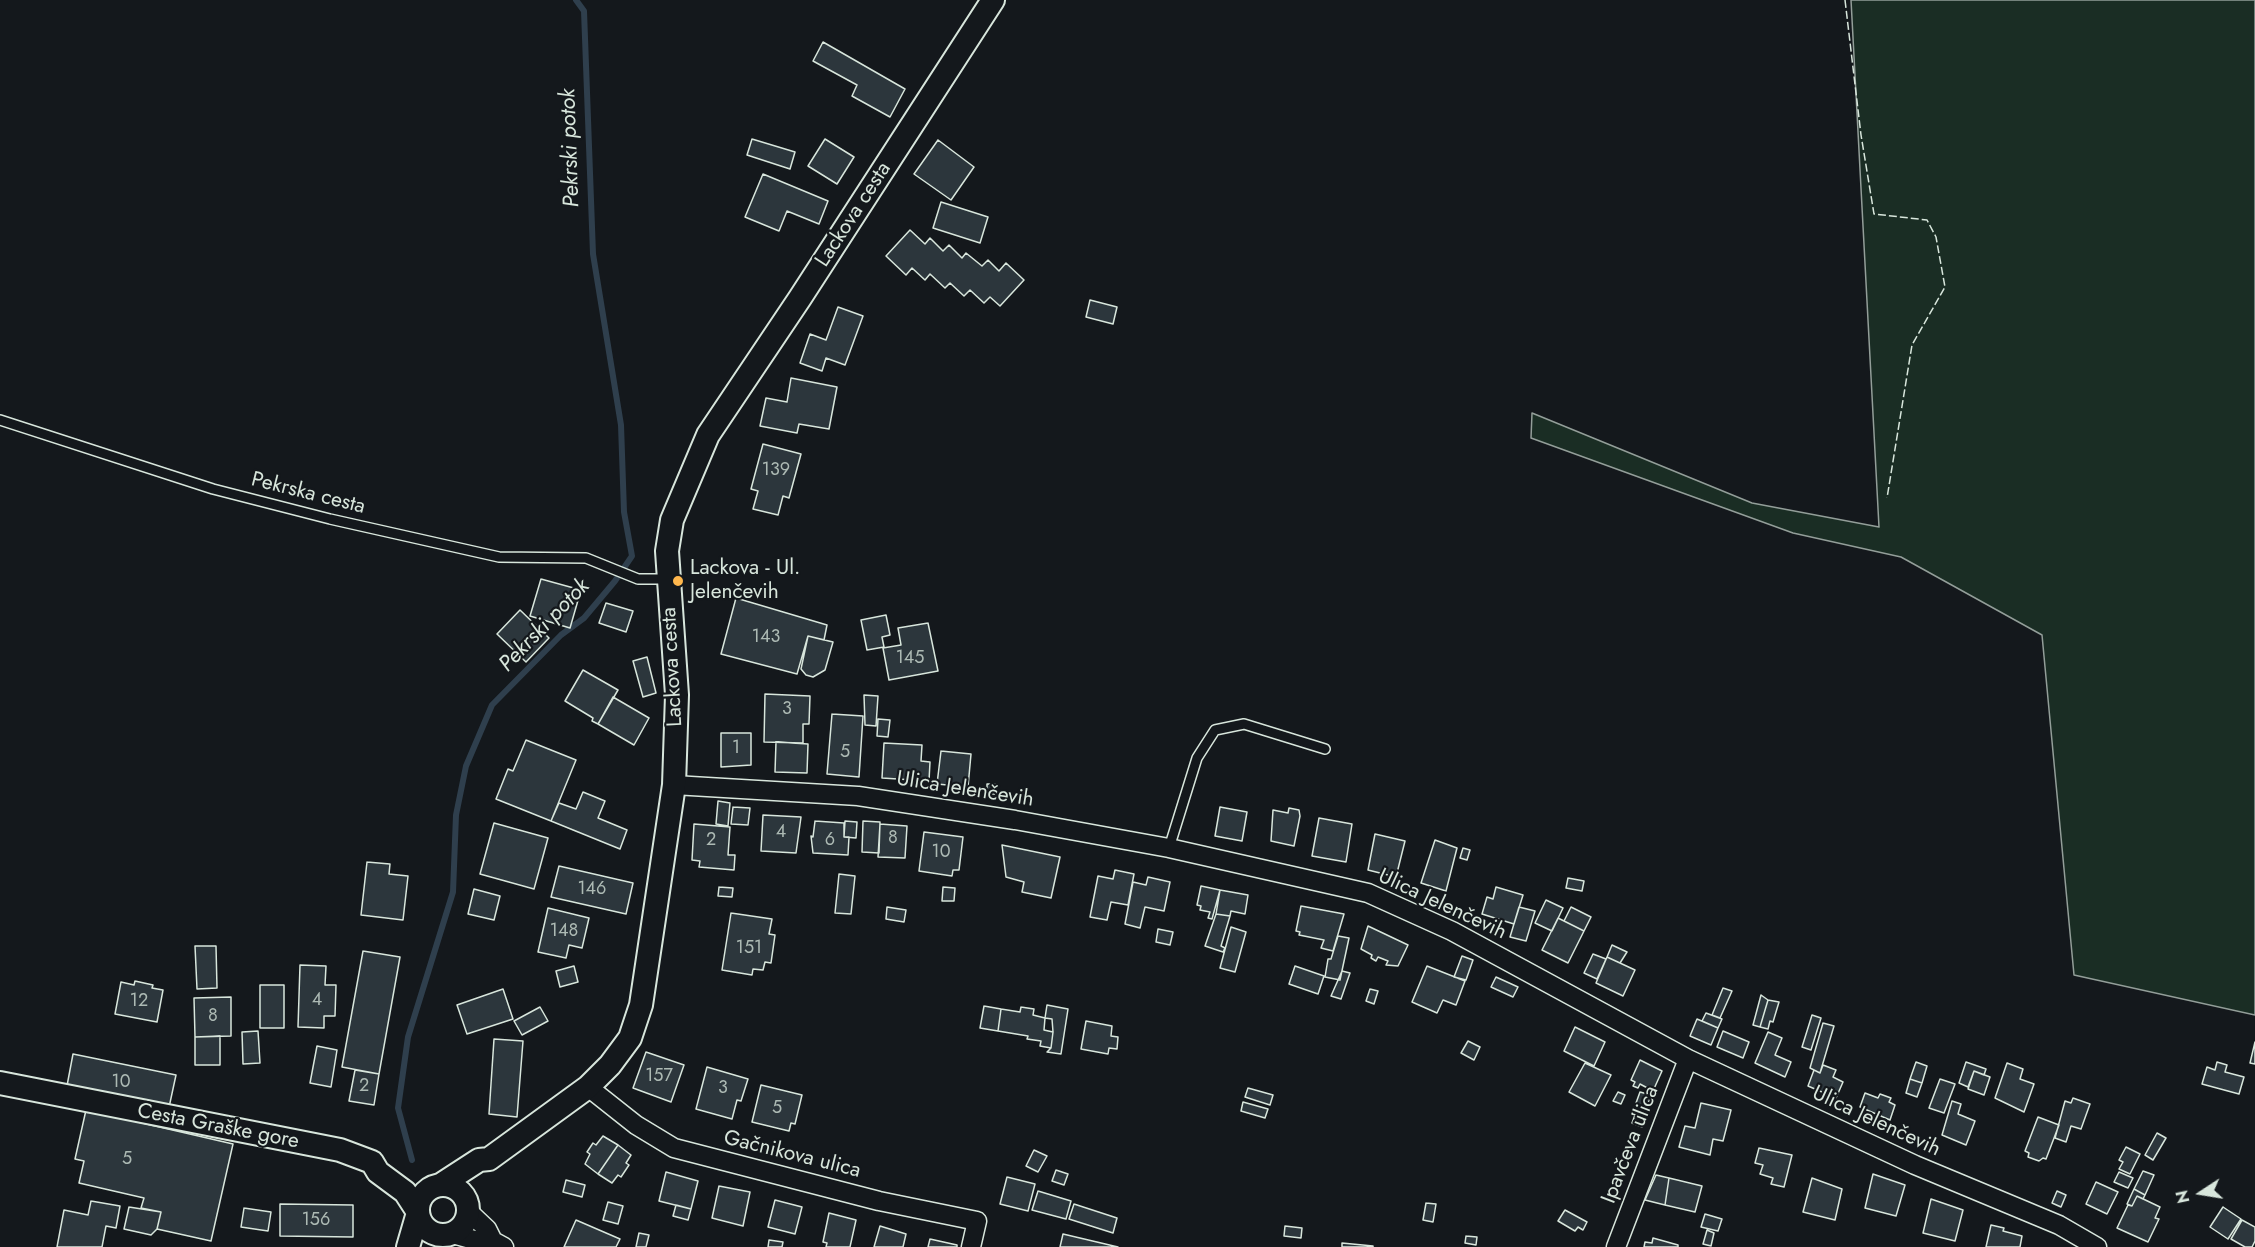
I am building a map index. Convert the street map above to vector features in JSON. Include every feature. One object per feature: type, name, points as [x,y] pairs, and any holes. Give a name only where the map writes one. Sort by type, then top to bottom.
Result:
[{"type":"street","name":"Lackova cesta","points":[[437,1186],[479,1160],[489,1159],[588,1087],[610,1065],[630,1038],[641,1005],[674,785],[676,695],[667,551],[672,520],[708,435],[800,298],[993,0]]},
{"type":"street","name":"Ulica Jelenčevih","points":[[674,785],[858,796],[1015,820],[1169,848],[1368,893],[1452,931],[1688,1059],[1915,1165],[2059,1225],[2097,1247]]},
{"type":"street","name":"Ipavčeva ulica","points":[[1616,1247],[1688,1059]]},
{"type":"street","name":"Cesta Graške gore","points":[[0,1083],[340,1150],[372,1162],[378,1172],[405,1192],[416,1212]]},
{"type":"street","name":"Gačnikova ulica","points":[[588,1087],[636,1125],[674,1148],[879,1201],[977,1221],[971,1247]]},
{"type":"street","points":[[443,1239],[466,1221],[467,1205],[489,1159]]},
{"type":"street","points":[[372,1162],[383,1163],[437,1186],[454,1186],[499,1244]]},
{"type":"street","points":[[408,1247],[420,1198],[437,1186]]},
{"type":"street","points":[[416,1212],[431,1232],[443,1239],[499,1244]]},
{"type":"lane","name":"Pekrska cesta","points":[[0,420],[213,489],[330,519],[498,557],[586,558],[614,567],[627,576],[638,579],[668,579]]},
{"type":"lane","points":[[1169,848],[1197,758],[1215,730],[1244,724],[1325,748]]},
{"type":"green space","points":[[1851,0],[2255,0],[2255,1015],[2074,975],[2042,635],[1901,557],[1793,533],[1531,438],[1532,413],[1752,503],[1879,527]]},
{"type":"building","points":[[823,42],[905,89],[890,117],[852,96],[857,85],[813,61]]},
{"type":"building","points":[[752,139],[795,152],[790,169],[747,155]]},
{"type":"building","points":[[825,139],[854,157],[837,184],[808,166]]},
{"type":"building","points":[[938,140],[974,167],[951,200],[914,174]]},
{"type":"building","points":[[763,174],[828,201],[819,224],[787,211],[779,231],[745,217]]},
{"type":"building","points":[[941,202],[988,217],[980,243],[933,228]]},
{"type":"building","points":[[910,230],[925,244],[930,238],[943,251],[949,245],[962,258],[966,253],[982,266],[988,260],[999,271],[1006,263],[1024,280],[1000,306],[990,297],[984,303],[970,290],[964,296],[950,283],[945,288],[930,274],[925,280],[912,268],[906,275],[886,256]]},
{"type":"building","points":[[1090,300],[1117,307],[1113,324],[1086,317]]},
{"type":"building","points":[[838,307],[863,316],[845,365],[826,358],[822,371],[800,363],[810,334],[826,340]]},
{"type":"building","points":[[791,378],[837,387],[829,429],[799,424],[797,433],[760,426],[766,398],[787,402]]},
{"type":"building","points":[[763,444],[801,454],[789,498],[783,496],[778,515],[753,509],[758,491],[751,489]]},
{"type":"building","points":[[541,579],[581,590],[570,628],[530,616]]},
{"type":"building","points":[[736,598],[827,625],[824,640],[808,636],[797,674],[721,654]]},
{"type":"building","points":[[606,603],[633,611],[626,632],[599,623]]},
{"type":"building","points":[[520,610],[549,638],[526,662],[497,634]]},
{"type":"building","points":[[886,615],[890,635],[882,637],[884,647],[867,650],[861,620]]},
{"type":"building","points":[[928,623],[938,671],[889,680],[883,648],[901,645],[898,628]]},
{"type":"building","points":[[808,636],[833,642],[825,670],[813,677],[806,675],[801,669]]},
{"type":"building","points":[[647,657],[656,693],[643,697],[633,661]]},
{"type":"building","points":[[583,670],[618,690],[598,724],[592,721],[593,718],[565,701]]},
{"type":"building","points":[[765,694],[810,696],[809,724],[803,724],[803,743],[764,742]]},
{"type":"building","points":[[864,695],[878,696],[876,726],[865,725]]},
{"type":"building","points":[[613,697],[649,718],[634,745],[598,724]]},
{"type":"building","points":[[832,714],[863,716],[859,777],[827,774]]},
{"type":"building","points":[[878,719],[890,720],[888,737],[877,736]]},
{"type":"building","points":[[721,733],[751,733],[751,765],[721,767]]},
{"type":"building","points":[[526,740],[576,760],[551,821],[496,799],[508,769],[513,771]]},
{"type":"building","points":[[776,742],[808,744],[807,773],[775,772]]},
{"type":"building","points":[[884,743],[922,745],[921,761],[930,762],[929,781],[882,778]]},
{"type":"building","points":[[941,751],[971,754],[968,787],[937,784]]},
{"type":"building","points":[[987,784],[995,784],[995,794],[987,794]]},
{"type":"building","points":[[583,792],[605,801],[598,818],[627,830],[620,849],[551,821],[559,803],[576,809]]},
{"type":"building","points":[[718,801],[730,803],[728,826],[716,824]]},
{"type":"building","points":[[733,807],[750,808],[748,825],[731,824]]},
{"type":"building","points":[[1220,807],[1247,812],[1242,841],[1215,836]]},
{"type":"building","points":[[1289,808],[1299,810],[1300,816],[1294,846],[1271,841],[1273,810],[1288,813]]},
{"type":"building","points":[[763,815],[801,817],[796,853],[761,851]]},
{"type":"building","points":[[1319,818],[1352,824],[1346,862],[1312,856]]},
{"type":"building","points":[[815,821],[844,823],[844,837],[849,837],[848,855],[813,853],[811,836],[813,837]]},
{"type":"building","points":[[845,821],[857,822],[856,838],[844,837]]},
{"type":"building","points":[[863,821],[880,822],[879,853],[862,852]]},
{"type":"building","points":[[494,823],[548,838],[534,889],[480,874]]},
{"type":"building","points":[[694,824],[730,827],[728,855],[735,855],[734,870],[699,867],[700,861],[692,860]]},
{"type":"building","points":[[880,824],[907,826],[905,858],[878,857]]},
{"type":"building","points":[[924,832],[963,837],[959,870],[953,870],[952,876],[919,871]]},
{"type":"building","points":[[1375,834],[1405,841],[1396,877],[1368,870]]},
{"type":"building","points":[[1435,840],[1457,848],[1446,891],[1421,883]]},
{"type":"building","points":[[1002,845],[1060,857],[1051,898],[1022,892],[1024,882],[1006,877]]},
{"type":"building","points":[[1463,848],[1470,850],[1467,860],[1460,858]]},
{"type":"building","points":[[367,862],[390,864],[389,874],[408,876],[403,920],[361,915]]},
{"type":"building","points":[[559,866],[633,883],[626,914],[551,897]]},
{"type":"building","points":[[1115,870],[1134,874],[1128,905],[1111,902],[1107,920],[1090,917],[1098,876],[1113,879]]},
{"type":"building","points":[[839,874],[855,876],[851,914],[835,913]]},
{"type":"building","points":[[1148,877],[1170,882],[1164,911],[1145,907],[1140,928],[1125,924],[1133,882],[1146,885]]},
{"type":"building","points":[[1568,878],[1584,881],[1582,891],[1566,888]]},
{"type":"building","points":[[1201,886],[1220,890],[1212,919],[1208,918],[1210,912],[1200,910],[1201,906],[1197,905]]},
{"type":"building","points":[[719,887],[733,888],[732,897],[718,896]]},
{"type":"building","points":[[943,887],[955,888],[954,901],[942,901]]},
{"type":"building","points":[[1496,887],[1523,895],[1514,924],[1482,914],[1487,897],[1493,899]]},
{"type":"building","points":[[474,889],[500,896],[494,920],[468,914]]},
{"type":"building","points":[[1220,890],[1248,895],[1245,914],[1231,911],[1230,916],[1216,914]]},
{"type":"building","points":[[1546,900],[1563,908],[1552,931],[1535,923]]},
{"type":"building","points":[[1301,906],[1344,914],[1333,951],[1321,948],[1324,940],[1299,935],[1300,932],[1296,931]]},
{"type":"building","points":[[887,907],[906,910],[904,922],[886,919]]},
{"type":"building","points":[[1519,907],[1535,911],[1526,941],[1510,937]]},
{"type":"building","points":[[1571,907],[1591,917],[1584,931],[1564,921]]},
{"type":"building","points":[[548,908],[589,918],[582,948],[569,945],[566,958],[538,952]]},
{"type":"building","points":[[731,913],[772,919],[769,934],[775,935],[771,963],[765,962],[763,970],[753,969],[752,975],[722,970]]},
{"type":"building","points":[[1216,914],[1230,916],[1221,946],[1225,948],[1223,952],[1205,946]]},
{"type":"building","points":[[1558,918],[1584,931],[1568,963],[1542,950]]},
{"type":"building","points":[[1368,926],[1408,945],[1398,966],[1386,965],[1388,961],[1378,957],[1376,961],[1371,958],[1372,955],[1361,949]]},
{"type":"building","points":[[1231,927],[1246,932],[1235,972],[1220,968]]},
{"type":"building","points":[[1158,929],[1173,932],[1170,945],[1156,942]]},
{"type":"building","points":[[1338,936],[1349,938],[1340,980],[1325,977],[1328,959],[1331,959]]},
{"type":"building","points":[[1612,945],[1627,952],[1620,963],[1607,957]]},
{"type":"building","points":[[195,946],[216,946],[217,988],[197,989]]},
{"type":"building","points":[[363,951],[400,957],[379,1074],[342,1067]]},
{"type":"building","points":[[1593,954],[1606,959],[1597,979],[1584,973]]},
{"type":"building","points":[[1462,956],[1473,960],[1466,980],[1454,977]]},
{"type":"building","points":[[1607,957],[1635,970],[1623,996],[1596,983]]},
{"type":"building","points":[[300,965],[326,966],[325,985],[336,985],[335,1016],[324,1016],[324,1028],[298,1027]]},
{"type":"building","points":[[574,966],[578,982],[560,987],[556,971]]},
{"type":"building","points":[[1295,966],[1324,976],[1318,994],[1289,984]]},
{"type":"building","points":[[1427,966],[1465,981],[1456,1005],[1443,1000],[1437,1013],[1412,1002]]},
{"type":"building","points":[[1342,971],[1350,973],[1341,999],[1331,996]]},
{"type":"building","points":[[1496,977],[1518,987],[1513,997],[1491,987]]},
{"type":"building","points":[[135,981],[163,990],[157,1022],[115,1014],[121,982],[134,985]]},
{"type":"building","points":[[260,985],[284,985],[284,1028],[260,1028]]},
{"type":"building","points":[[1723,988],[1732,991],[1720,1018],[1712,1015]]},
{"type":"building","points":[[503,989],[513,1019],[467,1034],[457,1005]]},
{"type":"building","points":[[1370,989],[1378,991],[1374,1004],[1366,1001]]},
{"type":"building","points":[[1761,995],[1768,1000],[1760,1027],[1753,1025]]},
{"type":"building","points":[[231,997],[231,1036],[195,1037],[194,998]]},
{"type":"building","points":[[1768,1000],[1779,1002],[1773,1022],[1770,1021],[1768,1029],[1760,1027]]},
{"type":"building","points":[[1047,1005],[1068,1009],[1061,1054],[1047,1052],[1051,1048],[1053,1032],[1052,1019],[1045,1018]]},
{"type":"building","points":[[984,1006],[1001,1009],[998,1031],[980,1028]]},
{"type":"building","points":[[540,1007],[548,1021],[522,1035],[514,1021]]},
{"type":"building","points":[[1021,1007],[1034,1009],[1033,1015],[1045,1018],[1044,1030],[1053,1032],[1051,1048],[1040,1046],[1041,1041],[1027,1039],[1028,1036],[998,1031],[1001,1009],[1020,1012]]},
{"type":"building","points":[[1706,1013],[1722,1019],[1718,1028],[1702,1021]]},
{"type":"building","points":[[1812,1015],[1821,1018],[1811,1050],[1802,1047]]},
{"type":"building","points":[[1697,1019],[1718,1028],[1711,1045],[1690,1036]]},
{"type":"building","points":[[1086,1021],[1112,1026],[1111,1036],[1118,1037],[1117,1049],[1109,1048],[1108,1054],[1081,1049]]},
{"type":"building","points":[[1823,1023],[1834,1026],[1820,1073],[1810,1068]]},
{"type":"building","points":[[1575,1027],[1605,1042],[1594,1066],[1564,1051]]},
{"type":"building","points":[[258,1031],[260,1063],[243,1064],[242,1032]]},
{"type":"building","points":[[1723,1031],[1749,1042],[1743,1058],[1717,1047]]},
{"type":"building","points":[[1768,1032],[1782,1038],[1775,1055],[1791,1062],[1785,1077],[1755,1063]]},
{"type":"building","points":[[220,1036],[220,1065],[195,1065],[195,1037]]},
{"type":"building","points":[[494,1039],[523,1041],[517,1117],[489,1114]]},
{"type":"building","points":[[1468,1041],[1480,1047],[1474,1060],[1461,1053]]},
{"type":"building","points":[[2255,1042],[2255,1064],[2250,1063]]},
{"type":"building","points":[[317,1046],[337,1050],[331,1087],[310,1083]]},
{"type":"building","points":[[646,1052],[684,1065],[671,1102],[633,1088]]},
{"type":"building","points":[[73,1054],[176,1075],[168,1112],[66,1091]]},
{"type":"building","points":[[1640,1060],[1662,1071],[1653,1091],[1640,1084],[1638,1088],[1633,1086],[1635,1082],[1631,1080]]},
{"type":"building","points":[[1916,1062],[1927,1066],[1922,1083],[1910,1079]]},
{"type":"building","points":[[1966,1062],[1986,1069],[1984,1075],[1974,1071],[1968,1087],[1959,1083]]},
{"type":"building","points":[[2217,1062],[2227,1065],[2225,1072],[2244,1077],[2239,1094],[2202,1084],[2207,1067],[2215,1070]]},
{"type":"building","points":[[1585,1063],[1611,1075],[1595,1106],[1569,1092]]},
{"type":"building","points":[[2007,1063],[2023,1069],[2020,1079],[2034,1084],[2024,1112],[1995,1098]]},
{"type":"building","points":[[1823,1065],[1836,1070],[1833,1077],[1843,1082],[1836,1098],[1808,1086],[1814,1070],[1820,1073]]},
{"type":"building","points":[[707,1067],[748,1079],[741,1101],[737,1100],[732,1119],[696,1109]]},
{"type":"building","points":[[355,1070],[379,1074],[374,1105],[349,1101]]},
{"type":"building","points":[[1974,1071],[1990,1077],[1984,1095],[1968,1089]]},
{"type":"building","points":[[1910,1079],[1922,1083],[1917,1097],[1906,1093]]},
{"type":"building","points":[[1940,1079],[1955,1084],[1944,1113],[1929,1108]]},
{"type":"building","points":[[761,1085],[802,1095],[795,1124],[791,1123],[789,1131],[752,1122]]},
{"type":"building","points":[[1248,1088],[1273,1095],[1270,1105],[1245,1097]]},
{"type":"building","points":[[1618,1092],[1625,1095],[1621,1104],[1613,1101]]},
{"type":"building","points":[[1640,1092],[1651,1095],[1644,1117],[1632,1114]]},
{"type":"building","points":[[1865,1093],[1878,1098],[1880,1094],[1891,1098],[1889,1102],[1895,1105],[1890,1120],[1860,1107]]},
{"type":"building","points":[[2073,1098],[2090,1104],[2081,1129],[2071,1126],[2066,1142],[2055,1138],[2065,1101],[2071,1103]]},
{"type":"building","points":[[1952,1101],[1961,1104],[1958,1114],[1975,1121],[1966,1145],[1942,1135]]},
{"type":"building","points":[[1243,1102],[1268,1109],[1265,1118],[1241,1111]]},
{"type":"building","points":[[1701,1103],[1731,1110],[1723,1141],[1713,1139],[1710,1155],[1679,1147],[1685,1126],[1695,1128]]},
{"type":"building","points":[[86,1110],[233,1144],[211,1241],[157,1229],[161,1212],[141,1208],[144,1198],[79,1183],[84,1161],[75,1159]]},
{"type":"building","points":[[1635,1115],[1645,1119],[1642,1127],[1632,1123]]},
{"type":"building","points":[[2038,1117],[2059,1125],[2046,1159],[2039,1161],[2028,1157],[2029,1153],[2025,1151]]},
{"type":"building","points":[[2157,1133],[2166,1138],[2153,1160],[2145,1155]]},
{"type":"building","points":[[603,1136],[618,1145],[598,1174],[585,1164],[590,1154],[587,1152],[593,1143],[596,1145]]},
{"type":"building","points":[[618,1145],[631,1155],[626,1163],[629,1165],[621,1177],[618,1175],[612,1183],[598,1174]]},
{"type":"building","points":[[2126,1147],[2140,1154],[2130,1174],[2119,1169],[2123,1162],[2119,1160]]},
{"type":"building","points":[[1759,1148],[1792,1155],[1784,1187],[1771,1184],[1773,1178],[1760,1174],[1763,1165],[1755,1163]]},
{"type":"building","points":[[1034,1150],[1047,1156],[1038,1172],[1026,1166]]},
{"type":"building","points":[[1056,1170],[1068,1174],[1064,1185],[1052,1181]]},
{"type":"building","points":[[2143,1171],[2154,1175],[2145,1195],[2134,1189]]},
{"type":"building","points":[[666,1172],[698,1181],[691,1209],[659,1201]]},
{"type":"building","points":[[2119,1172],[2133,1178],[2128,1188],[2114,1182]]},
{"type":"building","points":[[1873,1174],[1905,1185],[1896,1216],[1865,1208]]},
{"type":"building","points":[[1656,1175],[1669,1178],[1665,1205],[1645,1200]]},
{"type":"building","points":[[1007,1177],[1035,1184],[1028,1211],[1000,1204]]},
{"type":"building","points":[[1669,1178],[1702,1186],[1695,1212],[1665,1205]]},
{"type":"building","points":[[1812,1178],[1842,1189],[1835,1220],[1803,1212]]},
{"type":"building","points":[[566,1180],[585,1185],[582,1197],[563,1192]]},
{"type":"building","points":[[2096,1182],[2118,1192],[2107,1214],[2086,1204]]},
{"type":"building","points":[[719,1186],[750,1192],[743,1226],[712,1218]]},
{"type":"building","points":[[2134,1189],[2145,1195],[2143,1199],[2137,1196],[2132,1206],[2127,1204]]},
{"type":"building","points":[[1038,1191],[1071,1201],[1066,1219],[1032,1210]]},
{"type":"building","points":[[2057,1191],[2066,1195],[2061,1207],[2052,1203]]},
{"type":"building","points":[[2137,1196],[2160,1207],[2155,1218],[2159,1219],[2148,1242],[2117,1228],[2128,1205],[2132,1206]]},
{"type":"building","points":[[1931,1199],[1963,1210],[1955,1241],[1923,1233]]},
{"type":"building","points":[[775,1200],[802,1207],[795,1234],[768,1227]]},
{"type":"building","points":[[91,1201],[120,1206],[116,1228],[106,1226],[102,1247],[57,1247],[64,1210],[88,1215]]},
{"type":"building","points":[[608,1202],[623,1206],[618,1224],[603,1220]]},
{"type":"building","points":[[1426,1203],[1436,1204],[1433,1222],[1423,1220]]},
{"type":"building","points":[[280,1204],[353,1205],[353,1237],[280,1236]]},
{"type":"building","points":[[1074,1204],[1117,1218],[1113,1233],[1069,1219]]},
{"type":"building","points":[[676,1205],[691,1209],[688,1220],[673,1216]]},
{"type":"building","points":[[129,1207],[161,1212],[157,1229],[151,1235],[124,1229]]},
{"type":"building","points":[[2223,1207],[2241,1219],[2228,1239],[2210,1227]]},
{"type":"building","points":[[244,1208],[271,1212],[268,1231],[241,1227]]},
{"type":"building","points":[[1565,1210],[1587,1222],[1583,1230],[1578,1227],[1575,1231],[1558,1221]]},
{"type":"building","points":[[829,1213],[856,1220],[850,1247],[826,1247],[827,1243],[823,1242]]},
{"type":"building","points":[[1705,1214],[1722,1219],[1718,1231],[1701,1227]]},
{"type":"building","points":[[576,1220],[620,1239],[616,1247],[564,1247]]},
{"type":"building","points":[[2242,1220],[2255,1227],[2255,1241],[2252,1247],[2245,1247],[2231,1239]]},
{"type":"building","points":[[1991,1225],[2022,1236],[2020,1247],[1986,1247]]},
{"type":"building","points":[[880,1226],[906,1234],[903,1247],[874,1247]]},
{"type":"building","points":[[1285,1226],[1302,1228],[1301,1238],[1284,1236]]},
{"type":"building","points":[[1707,1230],[1714,1233],[1711,1246],[1703,1244]]},
{"type":"building","points":[[639,1233],[649,1235],[646,1247],[636,1247]]},
{"type":"building","points":[[1063,1234],[1118,1247],[1060,1247]]},
{"type":"building","points":[[1466,1236],[1477,1237],[1476,1245],[1465,1243]]},
{"type":"building","points":[[1653,1238],[1678,1245],[1678,1247],[1644,1247],[1645,1242],[1652,1243]]},
{"type":"building","points":[[930,1239],[957,1245],[957,1247],[928,1247]]},
{"type":"building","points":[[769,1240],[783,1242],[782,1247],[768,1247]]},
{"type":"building","points":[[1342,1243],[1373,1246],[1373,1247],[1342,1247]]},
{"type":"waterway","name":"Pekrski potok","points":[[412,1160],[398,1108],[408,1037],[453,892],[456,815],[466,766],[492,705],[561,635],[584,618],[615,581],[632,556],[624,512],[621,425],[593,254],[584,11],[576,0]]},
{"type":"fence","points":[[1845,0],[1861,135],[1874,214],[1927,220],[1936,237],[1945,287],[1912,345],[1887,498]]},
{"type":"place","name":"Lackova - Ul. Jelenčevih","points":[[678,581]]}]
